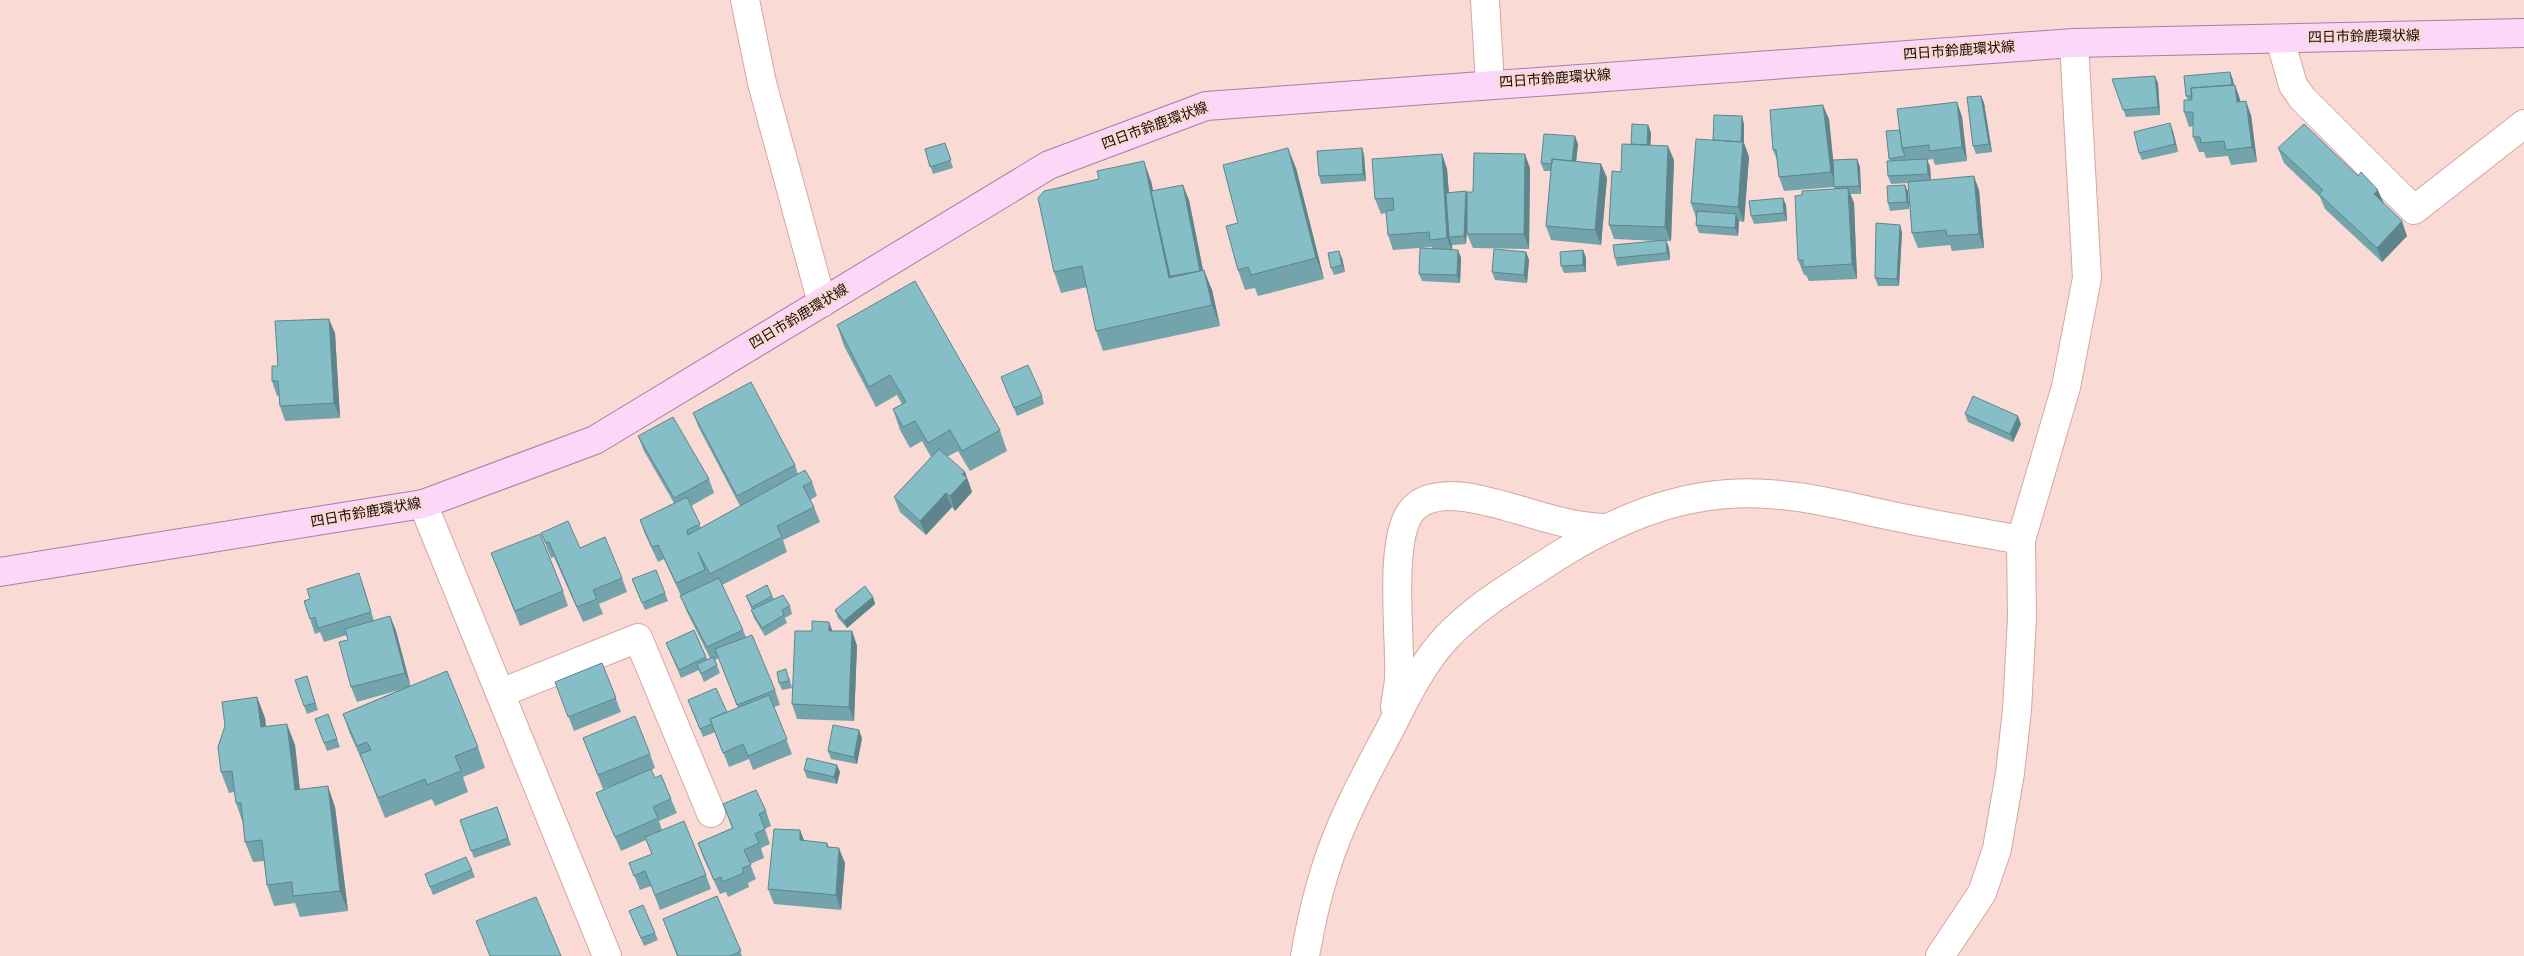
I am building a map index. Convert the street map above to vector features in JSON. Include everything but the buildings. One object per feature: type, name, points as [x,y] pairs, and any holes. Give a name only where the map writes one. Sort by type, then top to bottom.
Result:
[{"type":"main road","name":"四日市鈴鹿環状線","points":[[0,572],[422,504],[595,440],[1050,165],[1206,106],[2074,43],[2524,33]]},
{"type":"street","points":[[745,0],[762,83],[822,303]]},
{"type":"street","points":[[1485,0],[1490,84]]},
{"type":"street","points":[[2280,38],[2293,85],[2302,98],[2414,210],[2524,124]]},
{"type":"street","points":[[1940,956],[1982,893],[1997,848],[2010,772],[2017,710],[2022,618],[2021,540],[2066,387],[2087,278],[2074,43]]},
{"type":"street","points":[[1305,956],[1326,868],[1369,766],[1408,692],[1429,659],[1459,625],[1510,587],[1605,528],[1653,509],[1690,500],[1727,494],[1760,494],[1801,496],[2021,540]]},
{"type":"street","points":[[1392,723],[1399,677],[1396,608],[1398,565],[1404,531],[1413,508],[1421,502],[1440,497],[1460,496],[1497,503],[1568,524],[1605,528]]},
{"type":"street","points":[[422,504],[502,693],[607,956]]},
{"type":"street","points":[[502,693],[638,638],[711,813]]}]
